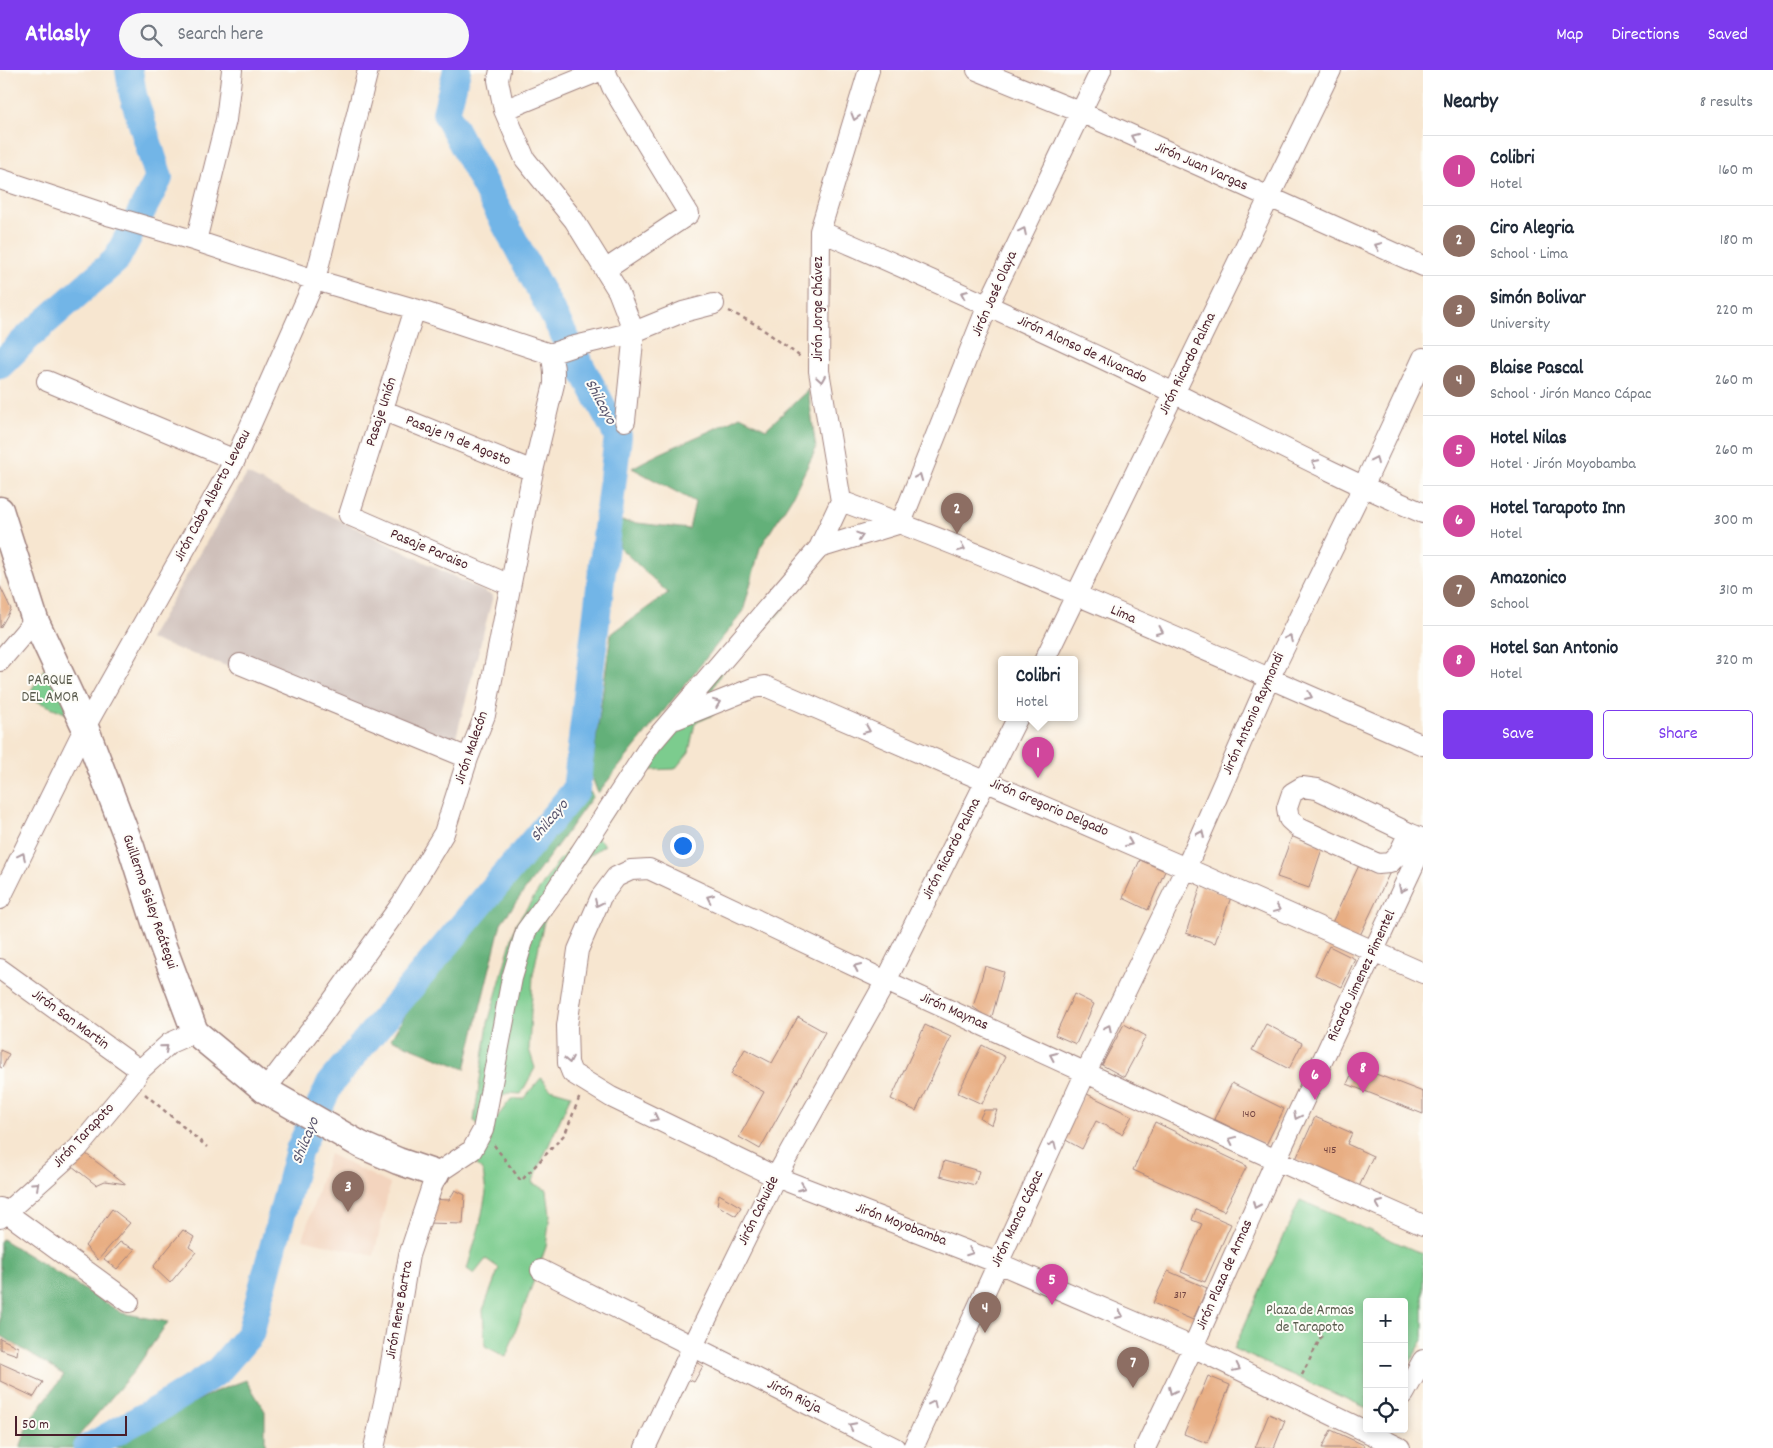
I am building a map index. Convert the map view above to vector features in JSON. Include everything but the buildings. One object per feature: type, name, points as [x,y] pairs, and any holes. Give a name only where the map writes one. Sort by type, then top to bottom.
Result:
[{"type":"main road","name":"Guillermo Sisley Reátegui","points":[[0,510],[35,620],[85,727],[132,847],[161,942],[195,1032],[264,1090],[361,1145],[398,1161],[436,1174]]},
{"type":"street","points":[[196,241],[226,120],[232,70]]},
{"type":"street","name":"Jirón Cabo Alberto Leveau","points":[[0,900],[85,727],[236,460],[316,280],[368,70]]},
{"type":"street","points":[[500,70],[498,80],[504,110],[526,159],[574,220],[618,291],[628,333],[625,421]]},
{"type":"street","points":[[504,110],[603,70],[689,214],[605,270]]},
{"type":"street","name":"Jirón Jorge Chávez","points":[[841,501],[819,371],[820,231],[869,70]]},
{"type":"street","name":"Jirón Juan Vargas","points":[[977,70],[1080,112],[1423,266]]},
{"type":"street","name":"Jirón José Olaya","points":[[900,523],[988,305],[1101,70]]},
{"type":"street","name":"Jirón Ricardo Palma","points":[[1046,656],[1331,70]]},
{"type":"street","points":[[0,179],[168,234],[196,241],[316,280],[415,308],[550,354],[628,333],[683,312],[714,304]]},
{"type":"street","name":"Jirón Alonso de Alvarado","points":[[820,231],[988,305],[1173,393],[1363,487],[1423,513]]},
{"type":"street","name":"Pasaje Unión","points":[[349,515],[415,308]]},
{"type":"street","name":"Jirón Malecón","points":[[264,1090],[320,1018],[402,903],[444,833],[468,758],[484,716],[533,471],[554,384],[553,359],[550,354]]},
{"type":"street","name":"Jirón Antonio Raymondi","points":[[1086,1072],[1186,868],[1269,679],[1363,487],[1423,358]]},
{"type":"street","points":[[47,381],[236,460]]},
{"type":"street","name":"Pasaje 19 de Agosto","points":[[382,410],[533,471]]},
{"type":"street","points":[[436,1174],[472,1150],[482,1130],[512,978],[526,931],[556,890],[651,744],[819,548],[841,501]]},
{"type":"street","name":"Lima","points":[[841,501],[1076,594],[1423,745]]},
{"type":"street","name":"Pasaje Paraiso","points":[[349,515],[510,585]]},
{"type":"street","points":[[819,548],[900,523]]},
{"type":"street","points":[[0,661],[35,620]]},
{"type":"street","points":[[240,664],[468,758]]},
{"type":"street","name":"Jirón Gregorio Delgado","points":[[672,721],[753,688],[765,686],[987,781],[1423,973]]},
{"type":"street","name":"Jirón Ricardo Palma","points":[[886,981],[1016,721]]},
{"type":"street","points":[[1302,787],[1317,790],[1418,839],[1398,854],[1390,863],[1378,864],[1299,828],[1289,819],[1286,808],[1292,793],[1302,787]]},
{"type":"street","name":"Ricardo Jimenez Pimentel","points":[[1276,1160],[1373,952],[1418,839]]},
{"type":"street","name":"Jirón Maynas","points":[[631,870],[649,869],[886,981],[1276,1160]]},
{"type":"street","name":"Jirón Moyobamba","points":[[631,870],[616,877],[601,897],[578,950],[567,1026],[568,1063],[572,1073],[611,1097],[776,1177],[998,1263],[1193,1347]]},
{"type":"street","name":"Jirón San Martin","points":[[0,969],[136,1077]]},
{"type":"street","name":"Jirón Cahuide","points":[[645,1448],[776,1177],[886,981]]},
{"type":"street","name":"Jirón Tarapoto","points":[[2,1212],[78,1148],[136,1077],[170,1043],[195,1032]]},
{"type":"street","name":"Jirón Manco Cápac","points":[[913,1448],[1086,1072]]},
{"type":"street","points":[[1276,1160],[1423,1225]]},
{"type":"street","name":"Jirón Plaza de Armas","points":[[1276,1160],[1193,1347],[1400,1448]]},
{"type":"street","name":"Jirón Rene Bartra","points":[[374,1448],[386,1393],[409,1256],[436,1174]]},
{"type":"street","points":[[2,1212],[129,1302]]},
{"type":"street","name":"Jirón Rioja","points":[[541,1270],[895,1448]]},
{"type":"street","points":[[1145,1448],[1193,1347]]},
{"type":"street","points":[[1407,1388],[1423,1360]]},
{"type":"path","points":[[714,304],[757,325],[819,371]]},
{"type":"path","points":[[136,1077],[207,1147]]},
{"type":"path","points":[[482,1130],[521,1181],[565,1134],[581,1093]]},
{"type":"path","points":[[1302,1374],[1322,1335]]},
{"type":"shaded area","points":[[247,474],[493,596],[454,745],[149,639]]},
{"type":"shaded area","points":[[329,1154],[390,1184],[374,1256],[303,1239]]},
{"type":"green space","points":[[808,390],[816,449],[792,497],[760,548],[743,612],[598,793],[591,775],[611,634],[668,593],[619,547],[620,521],[689,529],[695,502],[632,468],[740,416],[766,429]]},
{"type":"green space","points":[[780,600],[786,606],[753,641],[743,648],[721,673],[709,696],[719,698],[713,715],[695,723],[689,752],[675,769],[650,770],[594,834],[605,845],[587,857],[544,921],[533,975],[529,1049],[535,1068],[521,1094],[507,1093],[489,1108],[480,1127],[474,1121],[488,1023],[516,924],[557,863]]},
{"type":"green space","name":"PARQUE DEL AMOR","points":[[54,653],[79,719],[27,697]]},
{"type":"green space","points":[[585,785],[593,796],[501,923],[465,1069],[391,1039],[417,995],[532,857]]},
{"type":"green space","points":[[541,1078],[550,1089],[571,1095],[532,1183],[547,1190],[550,1215],[546,1247],[506,1357],[485,1346],[483,1310],[499,1268],[486,1259],[474,1274],[467,1269],[480,1224],[486,1193],[483,1171],[468,1158],[511,1099],[523,1099]]},
{"type":"green space","name":"Plaza de Armas de Tarapoto","points":[[1300,1200],[1423,1254],[1423,1340],[1408,1365],[1408,1298],[1363,1298],[1363,1406],[1234,1349]]},
{"type":"green space","points":[[2,1239],[122,1313],[168,1322],[134,1371],[76,1439],[76,1448],[20,1448],[30,1420],[64,1375],[0,1335],[0,1242]]},
{"type":"green space","points":[[246,1380],[265,1411],[265,1448],[108,1448],[214,1392]]},
{"type":"waterway","points":[[0,365],[29,336],[116,260],[159,178],[133,95],[129,70]]},
{"type":"waterway","name":"Shilcayo","points":[[87,1448],[163,1406],[217,1372],[250,1334],[299,1150],[331,1082],[576,790],[618,436],[446,113],[457,70]]},
{"type":"place","name":"Ciro Alegria","points":[[957,534]]},
{"type":"place","name":"Colibri","points":[[1038,778]]},
{"type":"place","name":"Hotel San Antonio","points":[[1363,1093]]},
{"type":"place","name":"Hotel Tarapoto Inn","points":[[1315,1100]]},
{"type":"place","name":"Simón Bolivar","points":[[348,1212]]},
{"type":"place","name":"Hotel Nilas","points":[[1052,1305]]},
{"type":"place","name":"Blaise Pascal","points":[[985,1333]]},
{"type":"place","name":"Amazonico","points":[[1133,1388]]}]
